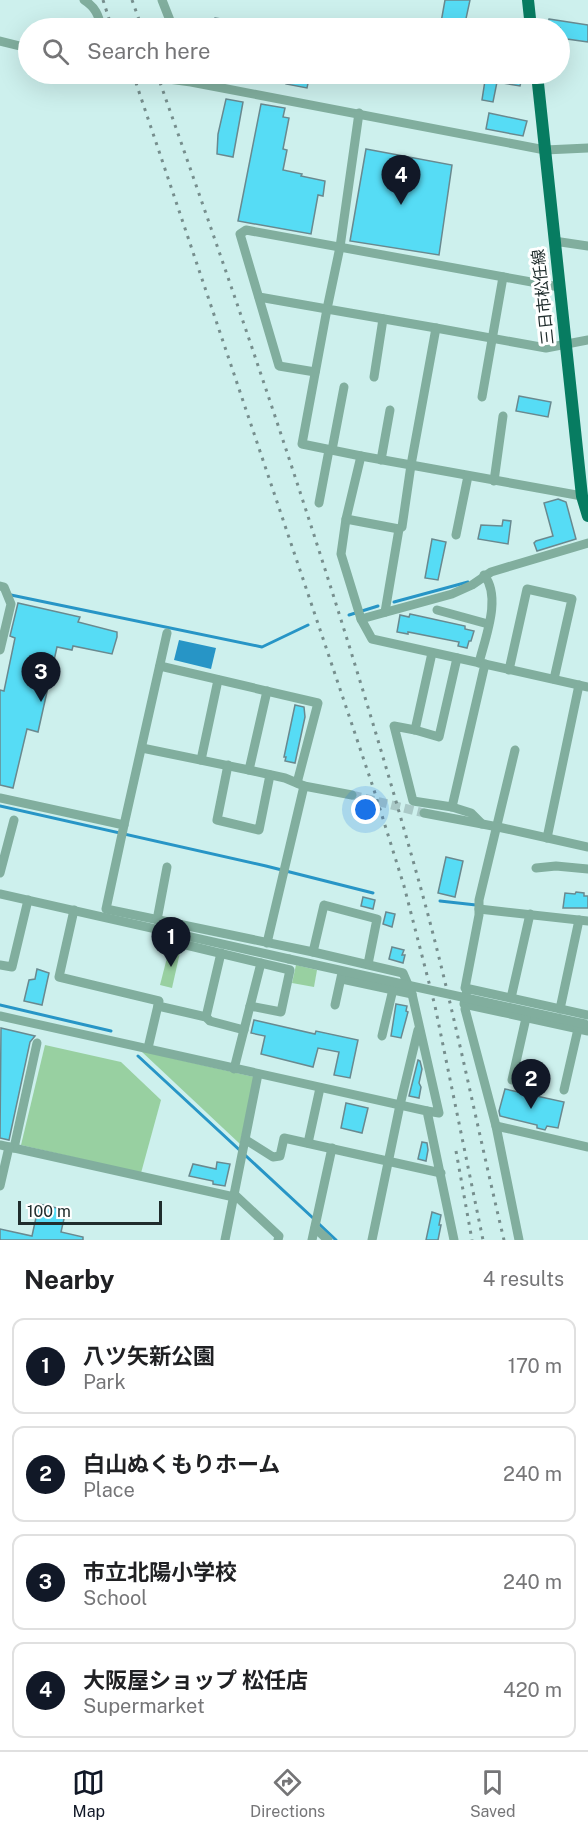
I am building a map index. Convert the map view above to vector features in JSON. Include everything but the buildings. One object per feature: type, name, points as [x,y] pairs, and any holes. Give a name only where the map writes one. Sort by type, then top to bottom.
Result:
[{"type":"main road","points":[[528,0],[530,18]]},
{"type":"main road","name":"三日市松任線","points":[[538,84],[582,496],[588,516]]},
{"type":"street","points":[[84,0],[93,6],[99,18]]},
{"type":"street","points":[[162,0],[168,18]]},
{"type":"street","points":[[0,41],[18,46]]},
{"type":"street","points":[[219,84],[545,150],[588,148]]},
{"type":"street","points":[[359,113],[340,247],[302,444],[582,496]]},
{"type":"street","points":[[315,372],[279,366],[240,234],[246,230],[559,287]]},
{"type":"street","points":[[554,241],[588,246]]},
{"type":"street","points":[[482,397],[503,277]]},
{"type":"street","points":[[259,297],[546,348],[588,340]]},
{"type":"street","points":[[374,377],[383,319]]},
{"type":"street","points":[[385,612],[436,328]]},
{"type":"street","points":[[319,503],[344,387]]},
{"type":"street","points":[[381,460],[390,410]]},
{"type":"street","points":[[494,481],[503,416]]},
{"type":"street","points":[[361,456],[346,519],[341,554],[361,619],[372,639],[583,686],[547,838]]},
{"type":"street","points":[[456,535],[468,476]]},
{"type":"street","points":[[346,519],[399,530]]},
{"type":"street","points":[[361,619],[452,594],[472,585],[484,575],[588,543]]},
{"type":"street","points":[[452,807],[494,601],[490,582],[484,575]]},
{"type":"street","points":[[0,650],[11,604],[3,587]]},
{"type":"street","points":[[509,670],[527,589],[572,599],[554,679]]},
{"type":"street","points":[[436,610],[488,624]]},
{"type":"street","points":[[0,1016],[440,1113],[412,994],[403,973],[106,909],[167,633]]},
{"type":"street","points":[[415,729],[432,653]]},
{"type":"street","points":[[457,658],[439,737],[415,729],[394,726],[413,801],[452,807],[471,813],[482,824]]},
{"type":"street","points":[[160,666],[318,703],[267,943]]},
{"type":"street","points":[[201,760],[218,680]]},
{"type":"street","points":[[249,770],[267,691]]},
{"type":"street","points":[[142,748],[228,765],[300,785],[352,795]]},
{"type":"street","points":[[515,750],[479,907],[464,1004],[531,1019],[585,1025]]},
{"type":"street","points":[[228,765],[217,820],[259,830],[270,775]]},
{"type":"street","points":[[0,798],[123,831]]},
{"type":"street","points":[[424,813],[588,847]]},
{"type":"street","points":[[0,873],[14,820]]},
{"type":"street","points":[[536,868],[556,866],[588,869]]},
{"type":"street","points":[[157,920],[167,867]]},
{"type":"street","points":[[0,894],[585,1025]]},
{"type":"street","points":[[0,965],[12,967],[28,900]]},
{"type":"street","points":[[313,952],[324,905],[377,919],[368,964]]},
{"type":"street","points":[[479,907],[584,921],[560,1009]]},
{"type":"street","points":[[74,910],[59,978],[159,1001],[148,1048]]},
{"type":"street","points":[[512,998],[530,914]]},
{"type":"street","points":[[178,933],[186,945],[290,970],[281,1012],[250,1005]]},
{"type":"street","points":[[206,1017],[221,953]]},
{"type":"street","points":[[335,1005],[345,959]]},
{"type":"street","points":[[234,1069],[261,963]]},
{"type":"street","points":[[382,1036],[396,971]]},
{"type":"street","points":[[342,979],[412,994]]},
{"type":"street","points":[[467,989],[560,1009],[585,1025]]},
{"type":"street","points":[[512,1080],[531,1019],[540,1004]]},
{"type":"street","points":[[158,1006],[206,1017],[210,1021],[244,1030]]},
{"type":"street","points":[[465,1009],[496,1126],[519,1240]]},
{"type":"street","points":[[564,1090],[585,1025]]},
{"type":"street","points":[[372,1240],[400,1105],[419,1028]]},
{"type":"street","points":[[0,1186],[8,1146],[38,1043]]},
{"type":"street","points":[[225,1240],[258,1074]]},
{"type":"street","points":[[308,1143],[320,1088]]},
{"type":"street","points":[[427,1110],[454,1240]]},
{"type":"street","points":[[496,1126],[588,1147]]},
{"type":"street","points":[[244,1148],[273,1157],[280,1156],[284,1138],[441,1173]]},
{"type":"street","points":[[8,1146],[234,1195],[279,1236],[278,1240]]},
{"type":"street","points":[[312,1240],[332,1149]]},
{"type":"street","points":[[315,1228],[328,1240]]},
{"type":"green space","points":[[170,946],[181,948],[172,988],[160,985]]},
{"type":"green space","points":[[296,965],[317,970],[314,987],[292,983]]},
{"type":"green space","points":[[45,1045],[121,1062],[161,1100],[141,1173],[21,1145]]},
{"type":"green space","points":[[141,1051],[254,1077],[240,1144]]},
{"type":"water","points":[[179,640],[216,648],[211,669],[174,660]]},
{"type":"waterway","points":[[394,602],[468,582]]},
{"type":"waterway","points":[[11,595],[262,647],[308,625]]},
{"type":"waterway","points":[[349,615],[378,606]]},
{"type":"waterway","points":[[0,806],[266,866],[373,893]]},
{"type":"waterway","points":[[440,901],[476,905]]},
{"type":"waterway","points":[[0,1005],[111,1031]]},
{"type":"waterway","points":[[138,1056],[313,1218]]},
{"type":"waterway","points":[[318,1223],[336,1240]]},
{"type":"tunnel","points":[[352,795],[424,813]]},
{"type":"railway","points":[[103,0],[109,18]]},
{"type":"railway","points":[[132,0],[138,18]]},
{"type":"railway","points":[[136,84],[374,790],[404,886],[435,1006],[483,1240]]},
{"type":"railway","points":[[161,84],[296,479],[361,683],[444,976],[504,1240]]},
{"type":"railway","points":[[456,1151],[472,1240]]},
{"type":"place","name":"大阪屋ショップ 松任店","points":[[401,205]]},
{"type":"place","name":"市立北陽小学校","points":[[41,702]]},
{"type":"place","name":"八ツ矢新公園","points":[[171,967]]},
{"type":"place","name":"白山ぬくもりホーム","points":[[531,1109]]}]
